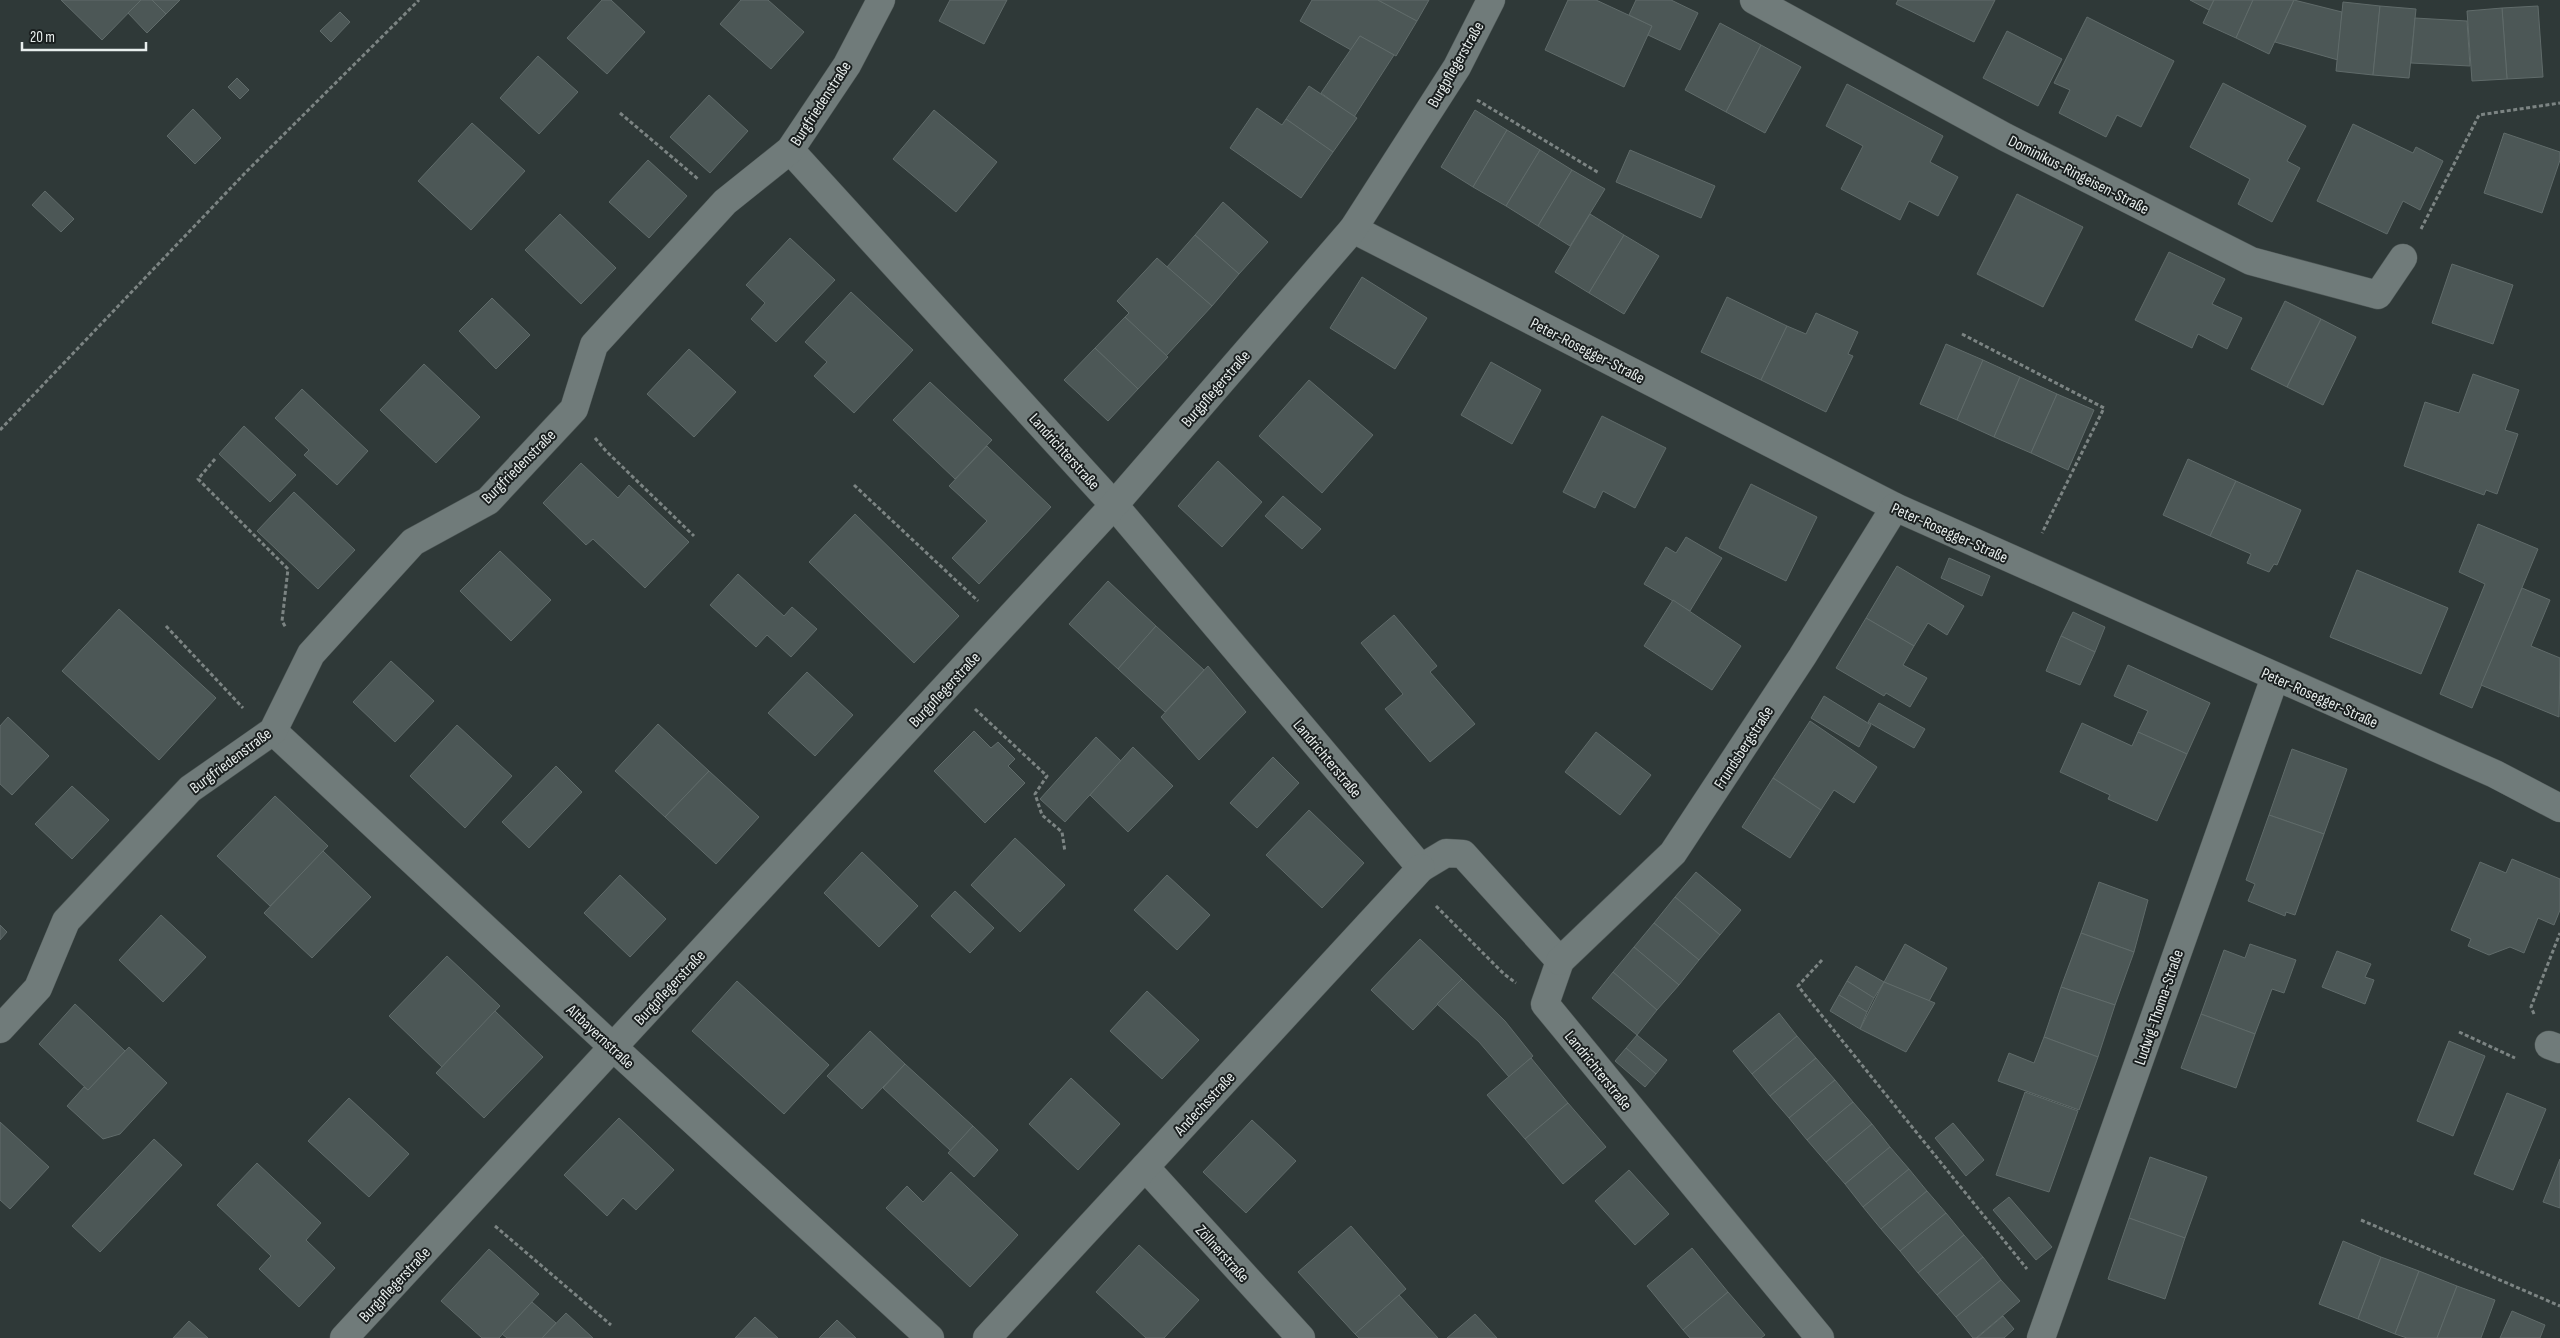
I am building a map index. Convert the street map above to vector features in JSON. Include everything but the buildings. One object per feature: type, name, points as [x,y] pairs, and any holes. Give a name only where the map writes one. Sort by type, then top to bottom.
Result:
[{"type":"street","name":"Burgfriedenstraße","points":[[0,1029],[38,988],[66,921],[190,789],[271,733],[311,654],[413,542],[488,501],[574,409],[594,345],[726,202],[790,150],[847,65],[881,0]]},
{"type":"street","name":"Burgpflegerstraße","points":[[344,1338],[1114,505],[1353,229],[1447,82],[1491,0]]},
{"type":"street","name":"Dominikus-Ringeisen-Straße","points":[[1754,0],[2005,137],[2251,260],[2378,295],[2404,258]]},
{"type":"street","name":"Landrichterstraße","points":[[790,150],[1114,505],[1421,868]]},
{"type":"street","name":"Peter-Rosegger-Straße","points":[[1353,229],[1895,507],[2495,774],[2560,808]]},
{"type":"street","name":"Frundsbergstraße","points":[[1560,961],[1673,853],[1802,657],[1895,507]]},
{"type":"street","name":"Ludwig-Thoma-Straße","points":[[2041,1338],[2275,677]]},
{"type":"street","name":"Altbayernstraße","points":[[271,733],[930,1338]]},
{"type":"street","points":[[1421,868],[1446,853],[1463,854],[1560,961],[1544,1004]]},
{"type":"street","name":"Andechsstraße","points":[[987,1338],[1421,868]]},
{"type":"street","name":"Landrichterstraße","points":[[1544,1004],[1820,1338]]},
{"type":"street","name":"Zöllnerstraße","points":[[1145,1167],[1300,1338]]},
{"type":"path","points":[[0,430],[246,172],[419,0]]},
{"type":"path","points":[[1447,82],[1598,173]]},
{"type":"path","points":[[2404,258],[2419,233],[2479,115],[2560,103]]},
{"type":"path","points":[[620,113],[726,202]]},
{"type":"path","points":[[1962,334],[2104,408],[2025,565]]},
{"type":"path","points":[[574,409],[606,451],[694,536]]},
{"type":"path","points":[[215,460],[198,479],[288,569],[282,621],[306,662]]},
{"type":"path","points":[[854,485],[1004,625]]},
{"type":"path","points":[[166,626],[271,733]]},
{"type":"path","points":[[948,685],[1048,776],[1035,794],[1042,815],[1062,832],[1065,852]]},
{"type":"path","points":[[1395,896],[1438,907],[1504,974],[1544,1004]]},
{"type":"path","points":[[2460,1032],[2523,1062],[2554,1047],[2531,1007],[2560,933]]},
{"type":"path","points":[[1822,960],[1798,986],[2054,1302]]},
{"type":"path","points":[[469,1203],[611,1325]]},
{"type":"path","points":[[2360,1220],[2560,1306]]}]
